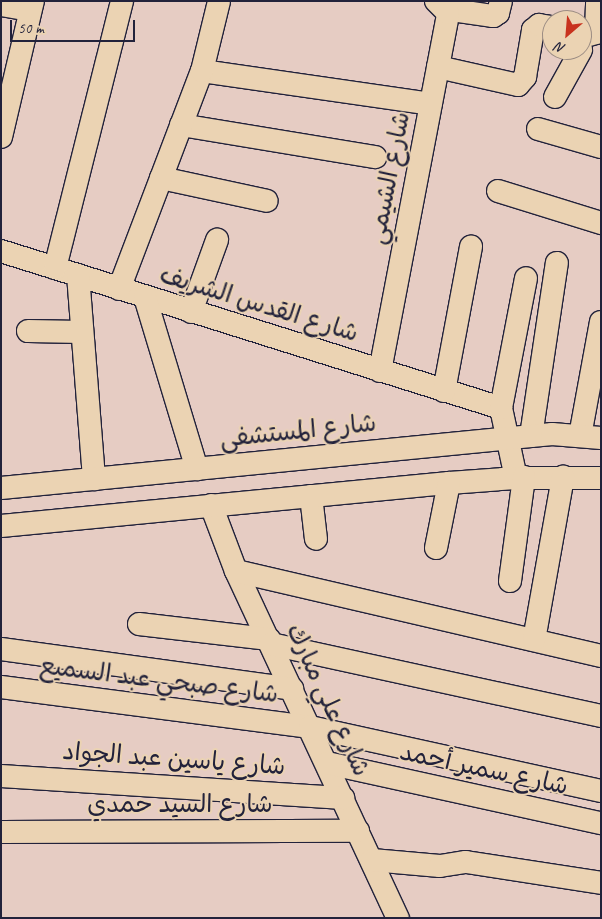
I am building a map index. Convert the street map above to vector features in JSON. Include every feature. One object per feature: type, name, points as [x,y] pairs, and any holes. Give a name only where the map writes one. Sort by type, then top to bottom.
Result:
[{"type":"street","points":[[55,268],[122,1]]},
{"type":"street","points":[[119,289],[202,71],[220,1]]},
{"type":"street","points":[[440,5],[493,16],[498,13],[500,1]]},
{"type":"street","points":[[592,35],[598,29],[597,1]]},
{"type":"street","points":[[1,5],[32,6],[1,137]]},
{"type":"street","name":"شارع الشيمي","points":[[380,371],[448,13],[440,5]]},
{"type":"street","points":[[438,67],[518,85],[526,77],[533,30],[539,24],[542,25]]},
{"type":"street","points":[[555,97],[574,60]]},
{"type":"street","points":[[202,71],[431,104]]},
{"type":"street","points":[[182,125],[375,157]]},
{"type":"street","points":[[538,129],[601,147]]},
{"type":"street","points":[[161,178],[267,201]]},
{"type":"street","points":[[498,191],[601,223]]},
{"type":"street","points":[[191,312],[217,240]]},
{"type":"street","points":[[444,391],[471,247]]},
{"type":"street","name":"شارع القدس الشريف","points":[[1,251],[501,408]]},
{"type":"street","points":[[531,436],[557,263]]},
{"type":"street","points":[[78,275],[94,479]]},
{"type":"street","points":[[510,581],[520,478],[507,438],[501,408],[526,278]]},
{"type":"street","points":[[145,297],[197,469]]},
{"type":"street","points":[[590,437],[601,322]]},
{"type":"street","points":[[28,331],[82,332]]},
{"type":"street","name":"شارع المستشفى","points":[[1,488],[507,438],[531,436],[590,437]]},
{"type":"street","points":[[534,640],[562,477]]},
{"type":"street","points":[[1,526],[449,482],[520,478],[601,478]]},
{"type":"street","points":[[436,548],[449,482]]},
{"type":"street","points":[[311,496],[316,539]]},
{"type":"street","name":"شارع علي مبارك","points":[[211,505],[236,570],[398,918]]},
{"type":"street","points":[[236,570],[601,656]]},
{"type":"street","points":[[139,624],[270,642],[601,716]]},
{"type":"street","points":[[1,649],[292,689]]},
{"type":"street","name":"شارع صبحي عبد السميع","points":[[1,687],[310,727],[601,791]]},
{"type":"street","points":[[413,782],[419,751]]},
{"type":"street","name":"شارع سمير أحمد","points":[[327,763],[601,823]]},
{"type":"street","name":"شارع ياسين عبد الجواد","points":[[1,776],[343,798]]},
{"type":"street","name":"شارع السيد حمدي","points":[[1,832],[358,831]]},
{"type":"street","points":[[372,860],[440,866],[466,862],[601,883]]}]
